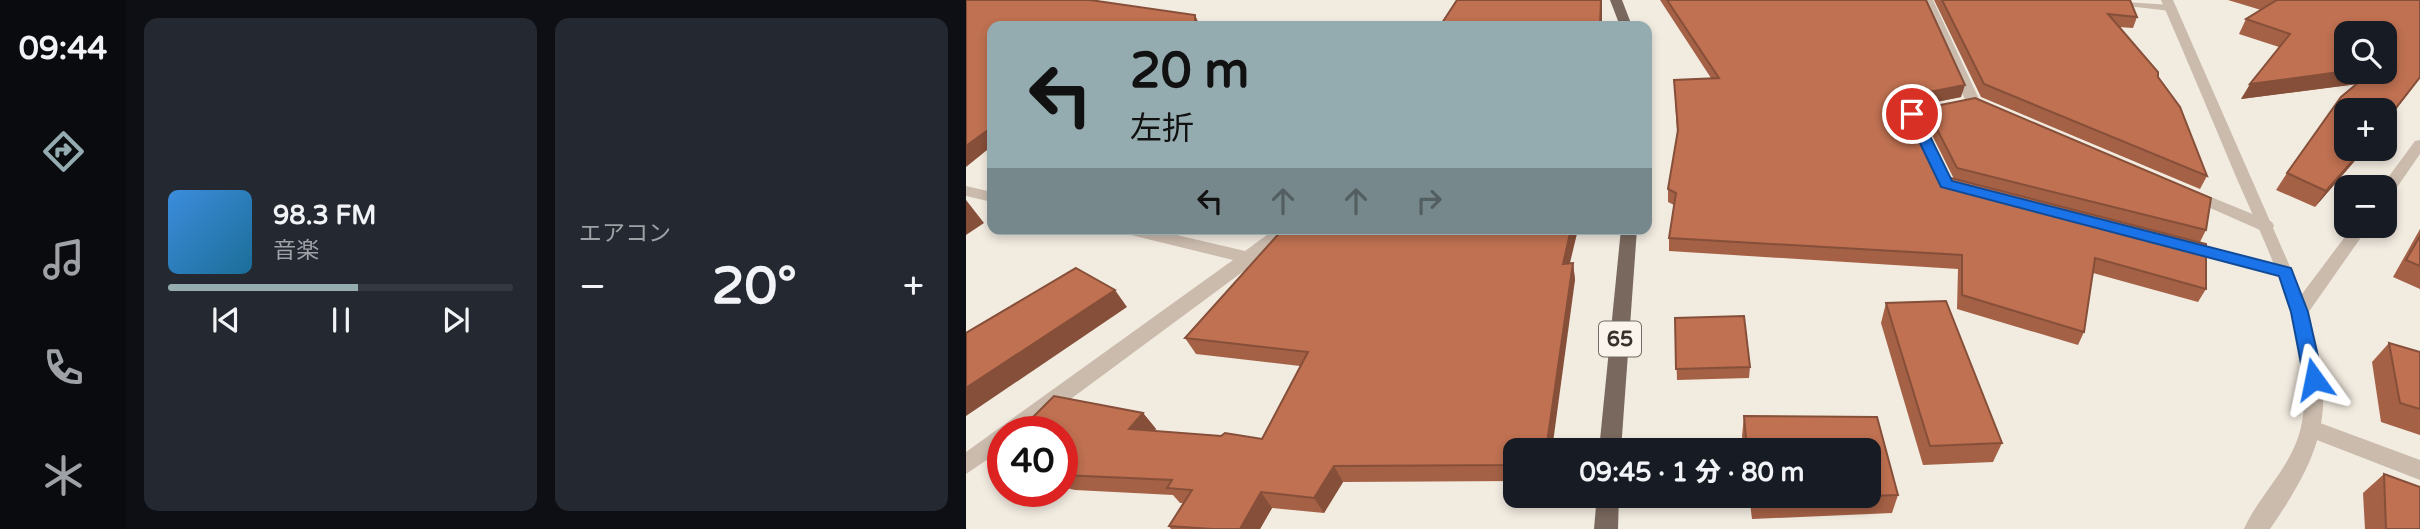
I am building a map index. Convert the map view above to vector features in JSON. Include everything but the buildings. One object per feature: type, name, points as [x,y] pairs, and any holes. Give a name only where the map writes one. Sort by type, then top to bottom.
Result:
[{"type":"main road","points":[[1616,0],[1624,21]]},
{"type":"main road","name":"65","points":[[1611,438],[1628,235]]},
{"type":"main road","points":[[1606,529],[1607,508]]},
{"type":"street","points":[[1927,0],[1973,102]]},
{"type":"street","points":[[2100,0],[2169,4],[2286,272],[2299,312],[2314,379],[2312,429],[2291,479],[2256,529]]},
{"type":"street","points":[[1946,184],[1912,114],[1973,102],[1998,112]]},
{"type":"street","points":[[2397,176],[2420,144]]},
{"type":"street","points":[[2176,188],[2266,226]]},
{"type":"street","points":[[966,191],[987,196]]},
{"type":"street","points":[[1152,235],[1250,258]]},
{"type":"street","points":[[1032,416],[1279,235]]},
{"type":"street","points":[[2299,312],[2352,238]]},
{"type":"street","points":[[2168,242],[2286,272]]},
{"type":"street","points":[[2312,429],[2420,470]]},
{"type":"street","points":[[966,464],[987,449]]},
{"type":"route","points":[[1912,114],[1946,184],[2286,272],[2299,312],[2314,379]]}]
